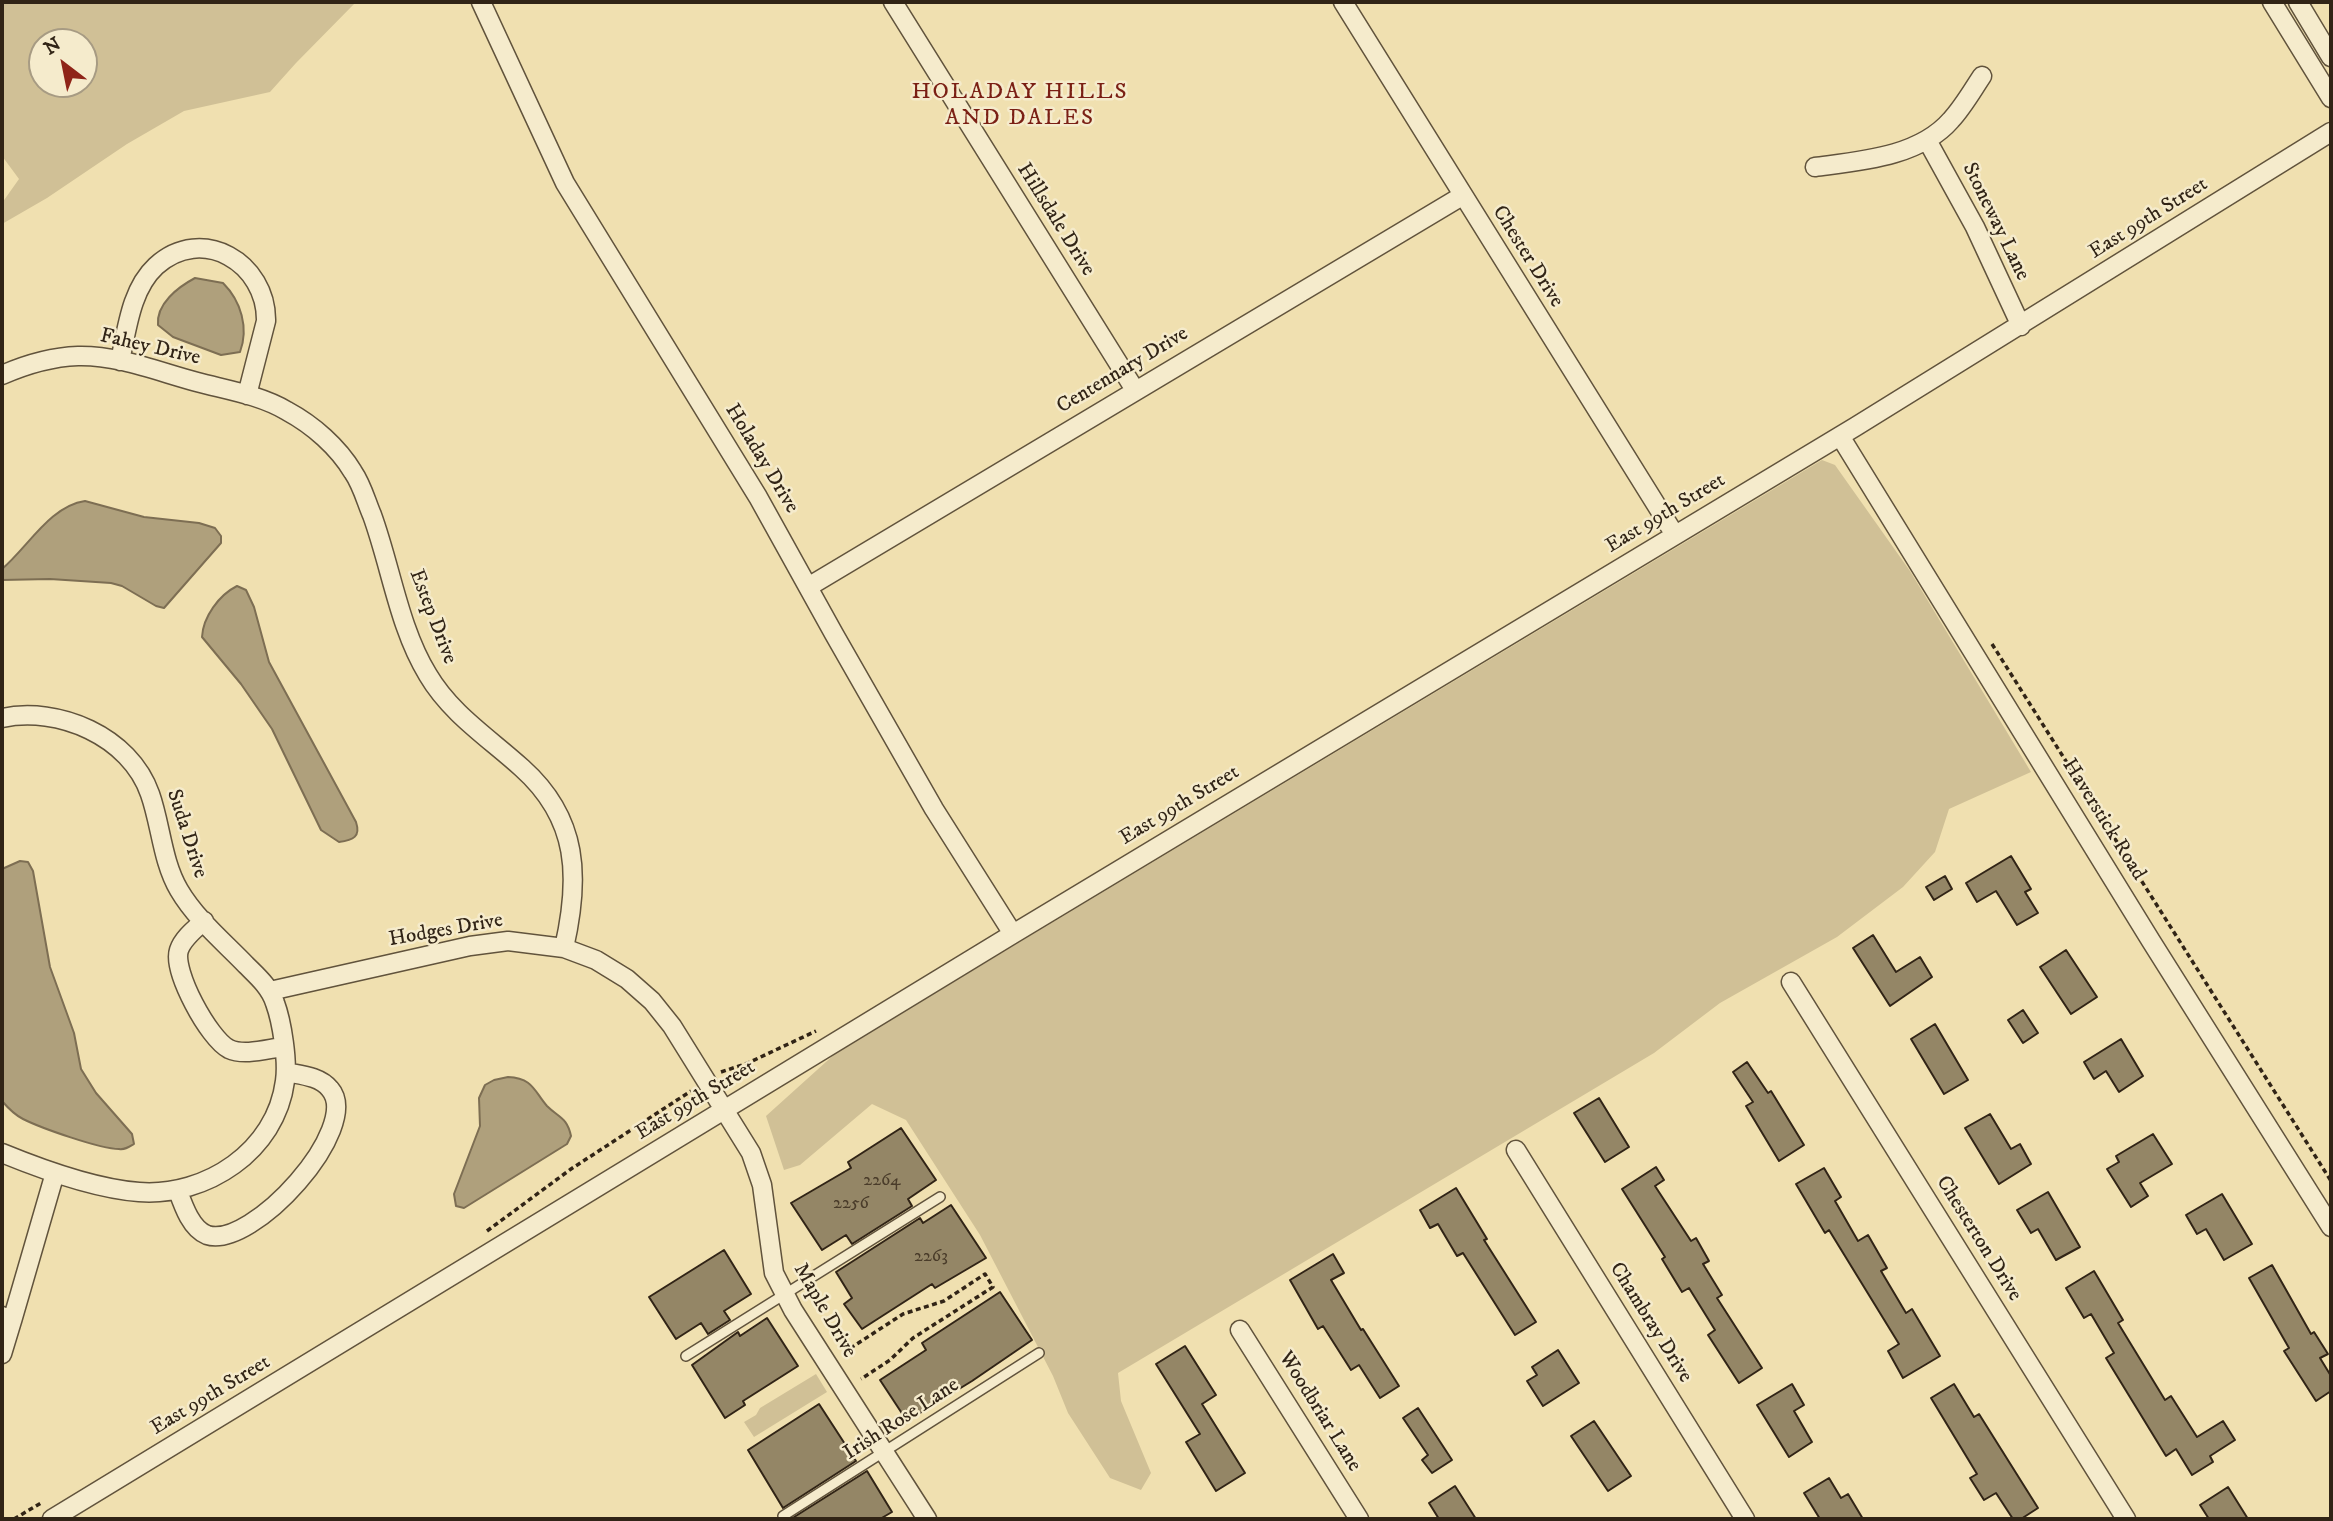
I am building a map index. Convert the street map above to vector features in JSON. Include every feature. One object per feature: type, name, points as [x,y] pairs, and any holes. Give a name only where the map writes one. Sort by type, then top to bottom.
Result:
[{"type":"street","name":"Holaday Drive","points":[[481,2],[565,183],[751,485],[934,808],[1013,934]]},
{"type":"street","name":"Hillsdale Drive","points":[[893,2],[1135,390]]},
{"type":"street","name":"Chester Drive","points":[[1343,2],[1675,535]]},
{"type":"street","points":[[2272,2],[2331,98]]},
{"type":"street","points":[[2298,2],[2331,57]]},
{"type":"street","points":[[1815,167],[1885,155],[1927,140],[1951,121],[1982,76]]},
{"type":"street","name":"East 99th Street","points":[[51,1519],[2021,326],[2331,132]]},
{"type":"street","name":"Stoneway Lane","points":[[1927,140],[1975,227],[2021,326]]},
{"type":"street","name":"Centennary Drive","points":[[808,587],[1462,197]]},
{"type":"street","points":[[120,361],[139,289],[155,267],[169,256],[182,251],[209,250],[225,253],[239,262],[255,279],[261,289],[266,311],[266,321],[247,395]]},
{"type":"street","name":"Fahey Drive","points":[[2,375],[28,364],[65,356],[98,356],[247,395]]},
{"type":"street","name":"Estep Drive","points":[[247,395],[288,411],[307,424],[346,461],[365,496],[405,622],[427,674],[457,713],[523,768],[551,802],[568,840],[574,873],[573,903],[564,948]]},
{"type":"street","name":"Haverstick Road","points":[[1840,436],[2331,1227]]},
{"type":"street","name":"Suda Drive","points":[[2,718],[36,715],[74,723],[110,743],[129,760],[150,793],[174,880],[184,898],[270,991]]},
{"type":"street","points":[[204,921],[180,946],[178,962],[205,1024],[219,1042],[235,1051],[261,1051],[283,1047]]},
{"type":"street","name":"Hodges Drive","points":[[270,991],[491,942],[522,942],[564,948],[611,969],[652,1001],[672,1026],[726,1109]]},
{"type":"street","name":"Chesterton Drive","points":[[1791,982],[2126,1519]]},
{"type":"street","points":[[2,1153],[55,1173],[127,1191],[178,1191],[215,1177],[230,1168],[250,1150],[273,1118],[285,1083],[279,1015],[270,991]]},
{"type":"street","points":[[178,1191],[185,1209],[201,1232],[217,1237],[253,1222],[272,1208],[302,1177],[323,1144],[335,1115],[336,1104],[330,1088],[325,1084],[313,1078],[286,1072]]},
{"type":"street","name":"Maple Drive","points":[[726,1109],[751,1153],[762,1185],[774,1273],[927,1519]]},
{"type":"street","name":"Chambray Drive","points":[[1516,1150],[1745,1519]]},
{"type":"street","points":[[2,1354],[7,1318],[55,1173]]},
{"type":"street","name":"Woodbriar Lane","points":[[1240,1330],[1359,1519]]},
{"type":"lane","points":[[686,1356],[940,1197]]},
{"type":"lane","name":"Irish Rose Lane","points":[[783,1516],[1039,1353]]},
{"type":"path","points":[[1985,633],[2331,1181]]},
{"type":"path","points":[[723,1071],[748,1063],[819,1029]]},
{"type":"path","points":[[483,1234],[571,1169],[687,1094]]},
{"type":"path","points":[[843,1353],[903,1314],[944,1301],[985,1274],[993,1287],[913,1338],[890,1360],[861,1379]]},
{"type":"path","points":[[14,1519],[51,1497]]},
{"type":"shaded area","points":[[2,2],[356,2],[270,92],[184,111],[2,224],[2,203],[19,179],[2,156]]},
{"type":"shaded area","points":[[195,278],[223,283],[235,298],[242,315],[244,334],[240,352],[221,355],[173,337],[158,325],[158,317],[164,303],[175,291]]},
{"type":"shaded area","points":[[1822,460],[1835,465],[1910,571],[2031,772],[1949,809],[1935,852],[1903,887],[1837,937],[1720,1003],[1654,1053],[1118,1373],[1121,1401],[1151,1473],[1141,1490],[1110,1478],[1068,1413],[1053,1376],[980,1235],[906,1120],[872,1104],[800,1165],[784,1170],[766,1116],[837,1052]]},
{"type":"shaded area","points":[[85,501],[144,517],[199,523],[215,528],[221,536],[221,543],[164,608],[111,583],[50,579],[2,580],[2,569],[50,519],[72,504]]},
{"type":"shaded area","points":[[237,586],[246,590],[254,607],[269,662],[356,822],[357,834],[352,839],[339,842],[321,830],[272,729],[241,684],[202,637],[205,622],[213,607]]},
{"type":"shaded area","points":[[20,861],[28,862],[33,871],[50,967],[74,1033],[81,1069],[96,1093],[132,1134],[134,1144],[127,1148],[99,1146],[43,1127],[20,1117],[2,1101],[2,869]]},
{"type":"shaded area","points":[[508,1077],[523,1080],[532,1086],[547,1106],[565,1121],[571,1136],[567,1144],[464,1208],[456,1206],[454,1194],[480,1126],[479,1098],[485,1085]]},
{"type":"shaded area","points":[[816,1374],[827,1392],[754,1437],[744,1422],[756,1415],[760,1408]]},
{"type":"building","points":[[2011,856],[2031,889],[2025,892],[2038,913],[2017,925],[1996,891],[1977,902],[1966,883]]},
{"type":"building","points":[[1945,876],[1952,889],[1934,900],[1926,887]]},
{"type":"building","points":[[1873,935],[1896,972],[1920,957],[1932,977],[1890,1006],[1853,948]]},
{"type":"building","points":[[2066,950],[2097,997],[2071,1014],[2040,967]]},
{"type":"building","points":[[2023,1010],[2038,1033],[2023,1043],[2008,1020]]},
{"type":"building","points":[[1935,1024],[1968,1080],[1944,1094],[1911,1039]]},
{"type":"building","points":[[2121,1039],[2143,1076],[2119,1092],[2106,1071],[2094,1079],[2084,1062]]},
{"type":"building","points":[[1747,1062],[1768,1093],[1771,1091],[1804,1145],[1779,1161],[1746,1106],[1753,1102],[1733,1072]]},
{"type":"building","points":[[1599,1098],[1629,1147],[1605,1162],[1574,1113]]},
{"type":"building","points":[[1990,1114],[2011,1149],[2020,1144],[2031,1164],[1999,1184],[1965,1128]]},
{"type":"building","points":[[901,1128],[936,1180],[908,1199],[912,1206],[852,1244],[846,1235],[822,1250],[791,1203],[851,1168],[848,1162]]},
{"type":"building","points":[[2153,1134],[2172,1164],[2140,1183],[2148,1196],[2131,1207],[2107,1169],[2119,1162],[2116,1156]]},
{"type":"building","points":[[1656,1167],[1664,1180],[1655,1186],[1691,1241],[1696,1238],[1709,1261],[1703,1264],[1722,1295],[1717,1298],[1762,1368],[1739,1383],[1708,1335],[1715,1330],[1689,1288],[1682,1292],[1662,1259],[1665,1257],[1622,1189]]},
{"type":"building","points":[[1824,1168],[1841,1197],[1835,1201],[1858,1241],[1868,1235],[1887,1268],[1881,1271],[1906,1313],[1912,1309],[1940,1356],[1903,1378],[1888,1351],[1899,1344],[1829,1230],[1825,1233],[1796,1184]]},
{"type":"building","points":[[1456,1188],[1487,1239],[1484,1240],[1536,1322],[1515,1335],[1463,1253],[1457,1256],[1438,1224],[1430,1228],[1420,1210]]},
{"type":"building","points":[[2048,1192],[2080,1247],[2056,1260],[2038,1229],[2031,1233],[2017,1210]]},
{"type":"building","points":[[2222,1194],[2252,1244],[2224,1260],[2206,1229],[2197,1234],[2186,1215]]},
{"type":"building","points":[[951,1205],[986,1258],[935,1288],[932,1284],[862,1329],[844,1304],[852,1298],[836,1272],[920,1218],[923,1223]]},
{"type":"building","points":[[724,1250],[751,1294],[724,1311],[730,1320],[708,1334],[701,1323],[676,1339],[649,1297]]},
{"type":"building","points":[[1333,1254],[1344,1273],[1331,1280],[1399,1386],[1380,1398],[1359,1365],[1351,1370],[1323,1326],[1318,1329],[1290,1280]]},
{"type":"building","points":[[2272,1265],[2311,1334],[2314,1332],[2328,1354],[2320,1358],[2331,1376],[2331,1391],[2316,1401],[2284,1351],[2289,1348],[2249,1278]]},
{"type":"building","points":[[2094,1271],[2123,1320],[2118,1323],[2165,1400],[2171,1396],[2197,1437],[2223,1421],[2235,1440],[2210,1456],[2213,1462],[2192,1475],[2176,1449],[2166,1456],[2106,1358],[2114,1353],[2091,1314],[2084,1318],[2066,1288]]},
{"type":"building","points":[[1000,1292],[1032,1340],[907,1421],[880,1380],[926,1350],[922,1343]]},
{"type":"building","points":[[767,1318],[798,1366],[743,1401],[745,1405],[725,1418],[692,1365],[738,1332],[740,1336]]},
{"type":"building","points":[[1185,1346],[1216,1395],[1202,1404],[1245,1473],[1216,1491],[1186,1442],[1200,1434],[1156,1364]]},
{"type":"building","points":[[1558,1350],[1579,1383],[1543,1406],[1527,1381],[1537,1375],[1532,1367]]},
{"type":"building","points":[[1792,1384],[1804,1405],[1794,1411],[1812,1442],[1789,1457],[1757,1405]]},
{"type":"building","points":[[1954,1384],[1974,1417],[1979,1414],[2038,1508],[2021,1519],[2013,1519],[1996,1493],[1984,1500],[1970,1478],[1977,1474],[1931,1398]]},
{"type":"building","points":[[819,1404],[856,1461],[783,1508],[748,1450]]},
{"type":"building","points":[[1418,1408],[1452,1460],[1432,1473],[1422,1460],[1428,1455],[1403,1418]]},
{"type":"building","points":[[1594,1421],[1631,1476],[1608,1491],[1571,1436]]},
{"type":"building","points":[[867,1471],[892,1512],[880,1519],[791,1519]]},
{"type":"building","points":[[1829,1478],[1841,1498],[1848,1494],[1863,1519],[1820,1519],[1804,1493]]},
{"type":"building","points":[[1455,1486],[1476,1519],[1439,1519],[1429,1503]]},
{"type":"building","points":[[2228,1487],[2248,1519],[2209,1519],[2200,1505]]},
{"type":"district","name":"HOLADAY HILLS AND DALES","points":[[1020,106]]}]
